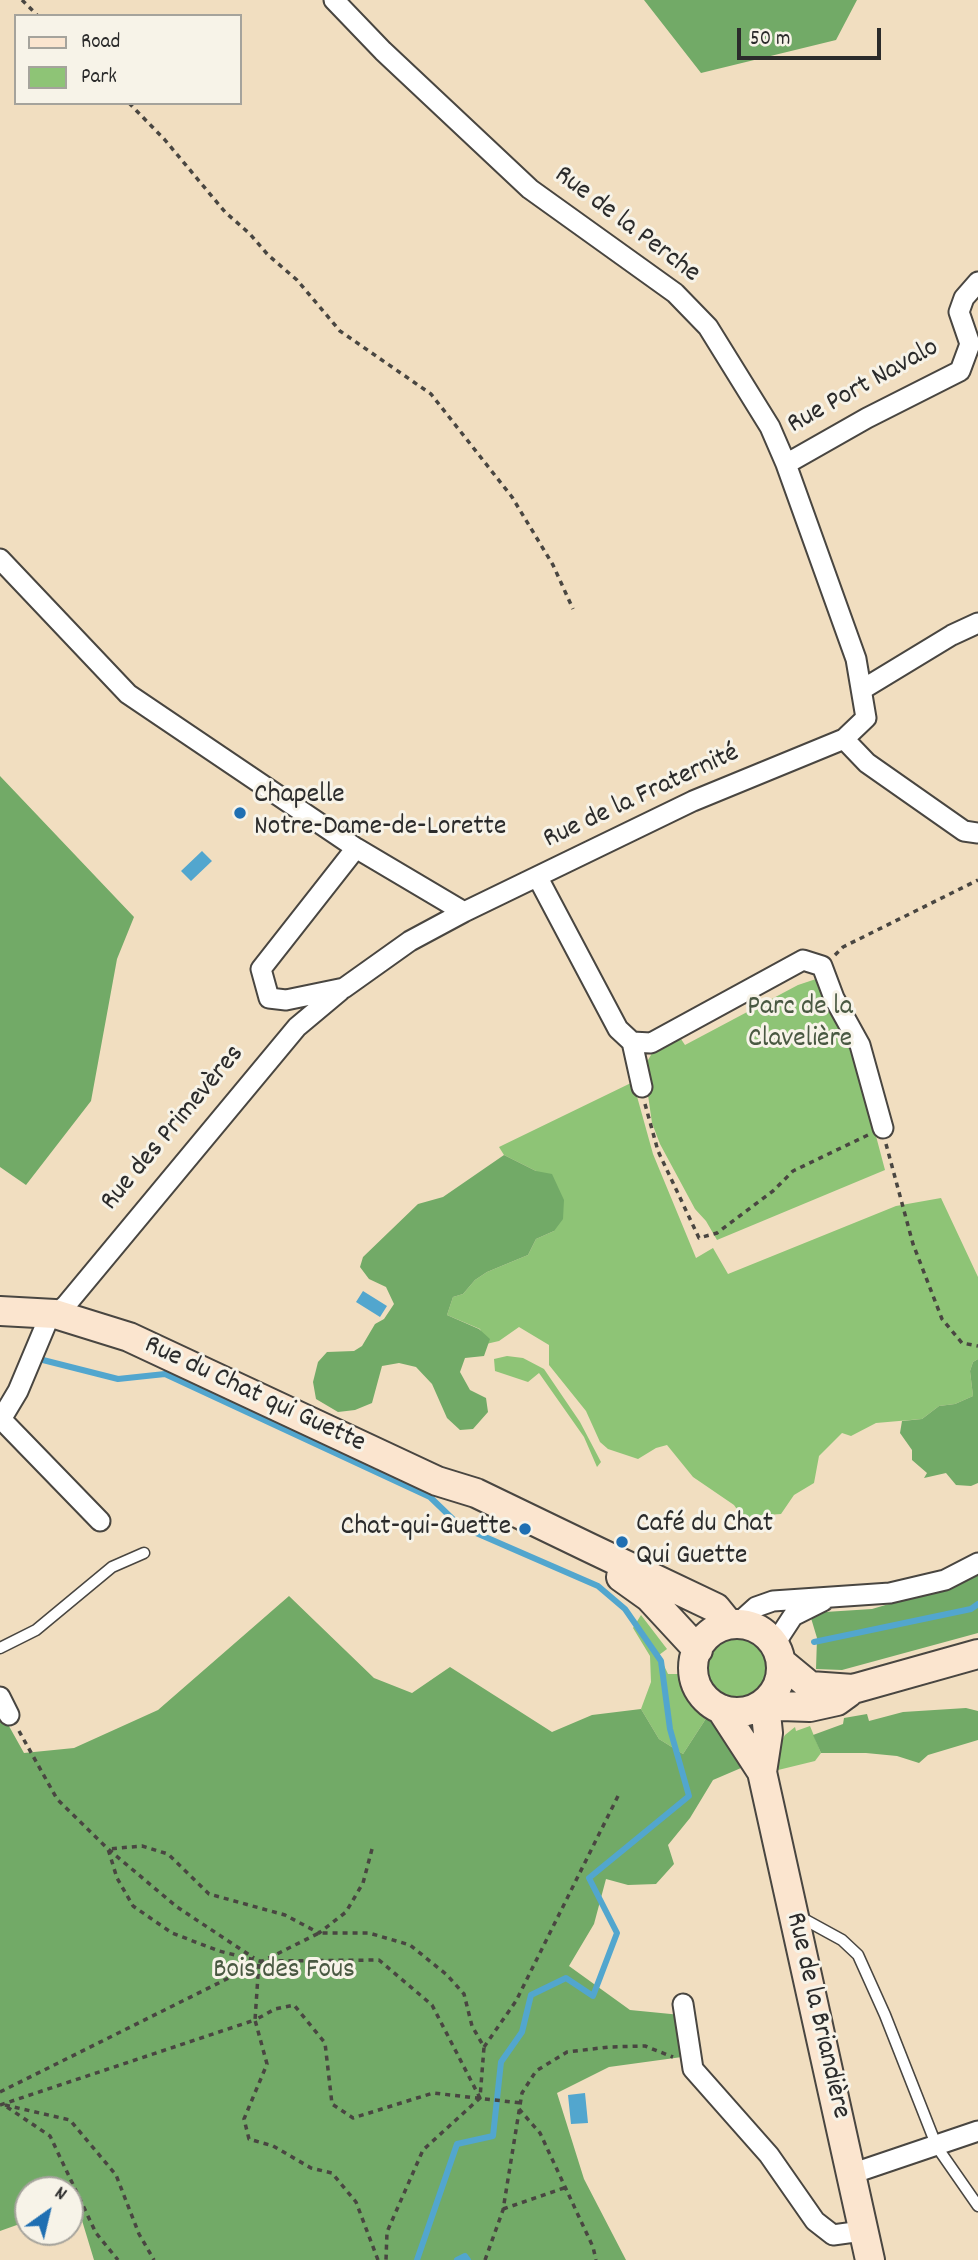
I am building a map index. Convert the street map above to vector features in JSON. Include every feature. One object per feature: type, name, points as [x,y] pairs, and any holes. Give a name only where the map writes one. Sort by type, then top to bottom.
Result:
[{"type":"main road","name":"Rue du Chat qui Guette","points":[[0,1311],[55,1314],[129,1337],[449,1486],[472,1502],[630,1581],[649,1597],[698,1650]]},
{"type":"main road","name":"Rue du Chat qui Guette","points":[[449,1486],[476,1493],[716,1608],[733,1624]]},
{"type":"main road","points":[[777,1654],[776,1690],[766,1703],[749,1710],[721,1709],[700,1691],[694,1678],[693,1664],[703,1639],[733,1624],[751,1627],[810,1686],[853,1689],[978,1654]]},
{"type":"main road","points":[[766,1703],[810,1707],[837,1702],[853,1689]]},
{"type":"main road","name":"Rue de la Briandière","points":[[762,1772],[768,1733],[766,1703]]},
{"type":"main road","points":[[768,1733],[810,1707]]},
{"type":"main road","name":"Rue de la Briandière","points":[[721,1709],[762,1772],[870,2260]]},
{"type":"street","name":"Rue de la Perche","points":[[334,0],[383,51],[530,189],[675,292],[708,327],[770,427],[824,564],[863,689],[866,718],[844,739]]},
{"type":"street","name":"Rue Port Navalo","points":[[786,464],[867,418],[960,371],[970,344],[959,312],[964,298],[978,282]]},
{"type":"street","points":[[0,559],[128,694],[356,848],[464,912]]},
{"type":"street","points":[[863,689],[952,635],[978,623]]},
{"type":"street","points":[[844,739],[867,763],[964,831],[978,833]]},
{"type":"street","name":"Rue de la Fraternité","points":[[344,988],[410,941],[464,912],[693,801],[844,739]]},
{"type":"street","points":[[344,988],[286,1000],[269,998],[261,969],[356,848]]},
{"type":"street","points":[[538,878],[618,1029],[632,1042],[642,1087]]},
{"type":"street","points":[[632,1042],[651,1042],[803,960],[822,966],[834,998],[860,1045],[883,1128]]},
{"type":"street","name":"Rue des Primevères","points":[[0,1420],[47,1322],[66,1305],[297,1027],[344,988]]},
{"type":"street","points":[[0,1420],[100,1521]]},
{"type":"street","points":[[733,1624],[747,1613],[773,1601],[890,1593],[945,1580],[978,1563]]},
{"type":"street","points":[[777,1654],[793,1616],[806,1607],[833,1598]]},
{"type":"street","points":[[0,1697],[9,1715]]},
{"type":"street","points":[[683,2004],[693,2069],[735,2120],[769,2155],[816,2221],[833,2235],[862,2231]]},
{"type":"street","points":[[851,2174],[978,2131]]},
{"type":"lane","points":[[0,1647],[36,1630],[112,1567],[144,1553]]},
{"type":"lane","points":[[793,1914],[842,1940],[858,1955],[886,2015],[937,2147],[978,2206]]},
{"type":"path","points":[[22,0],[36,14]]},
{"type":"path","points":[[131,105],[166,140],[225,212],[250,234],[268,256],[297,280],[340,331],[431,394],[512,497],[553,565],[573,609]]},
{"type":"path","points":[[822,966],[843,947],[978,880]]},
{"type":"path","points":[[642,1087],[657,1151],[699,1238],[717,1233],[744,1214],[793,1171],[883,1128],[913,1244],[942,1319],[962,1343],[978,1346]]},
{"type":"path","points":[[9,1715],[57,1799],[108,1849],[177,1906],[259,1961]]},
{"type":"path","points":[[386,2260],[387,2232],[423,2150],[480,2098],[484,2047],[516,2001],[619,1794]]},
{"type":"path","points":[[108,1849],[142,1846],[169,1854],[209,1894],[285,1915],[319,1933],[369,1933],[410,1945],[447,1975],[464,1994],[472,2026],[484,2047]]},
{"type":"path","points":[[108,1849],[117,1878],[133,1906],[172,1933],[219,1951],[259,1961],[379,1960],[432,2005],[480,2098]]},
{"type":"path","points":[[0,2092],[319,1933],[346,1912],[363,1883],[372,1849]]},
{"type":"path","points":[[259,1961],[255,2020],[267,2064],[244,2119],[249,2139],[273,2146],[311,2168],[332,2173],[356,2202],[378,2260]]},
{"type":"path","points":[[1,2104],[255,2020],[275,2009],[294,2005],[325,2043],[332,2104],[353,2118],[433,2093],[521,2103]]},
{"type":"path","points":[[485,2260],[503,2210],[522,2092],[536,2071],[567,2052],[645,2046],[671,2055],[693,2069]]},
{"type":"path","points":[[1,2104],[50,2136],[96,2233],[118,2260]]},
{"type":"path","points":[[1,2104],[70,2120],[116,2175],[139,2234],[154,2260]]},
{"type":"path","points":[[519,2109],[540,2133],[593,2247],[596,2260]]},
{"type":"path","points":[[503,2210],[564,2188]]},
{"type":"green space","points":[[644,0],[857,0],[836,40],[701,73]]},
{"type":"green space","points":[[0,776],[134,917],[117,959],[91,1101],[26,1185],[0,1167]]},
{"type":"green space","name":"Parc de la Clavelière","points":[[816,979],[851,1042],[885,1170],[717,1240],[695,1209],[660,1144],[652,1123],[644,1067],[655,1048],[677,1033],[685,1045],[798,985]]},
{"type":"green space","points":[[633,1082],[653,1154],[696,1258],[713,1248],[728,1274],[896,1206],[941,1198],[978,1277],[978,1359],[973,1362],[970,1371],[973,1396],[955,1404],[939,1406],[922,1419],[876,1423],[851,1436],[842,1433],[819,1456],[814,1483],[794,1495],[781,1514],[755,1516],[745,1521],[734,1505],[693,1477],[667,1445],[638,1459],[608,1449],[600,1442],[586,1411],[549,1365],[549,1345],[519,1327],[499,1341],[486,1344],[480,1329],[447,1315],[453,1297],[463,1294],[475,1280],[487,1272],[528,1255],[536,1239],[554,1231],[536,1171],[504,1155],[499,1147]]},
{"type":"green space","points":[[504,1155],[536,1171],[552,1174],[564,1200],[563,1219],[554,1231],[536,1239],[528,1255],[487,1272],[475,1280],[463,1294],[453,1297],[447,1315],[479,1329],[490,1339],[484,1356],[465,1358],[460,1372],[470,1390],[486,1398],[488,1412],[473,1429],[460,1430],[447,1418],[432,1384],[416,1367],[399,1363],[382,1366],[372,1403],[355,1410],[338,1412],[316,1399],[313,1382],[318,1362],[327,1352],[354,1351],[362,1346],[375,1324],[384,1319],[394,1304],[386,1287],[369,1279],[360,1267],[363,1257],[418,1204],[443,1197]]},
{"type":"green space","points":[[507,1356],[523,1358],[544,1369],[580,1422],[601,1462],[597,1467],[584,1437],[539,1373],[528,1382],[495,1371],[494,1359]]},
{"type":"green space","points":[[978,1359],[978,1483],[971,1486],[956,1485],[946,1473],[924,1478],[927,1473],[912,1460],[912,1450],[900,1433],[902,1421],[922,1419],[939,1406],[955,1404],[973,1396],[970,1371],[973,1362]]},
{"type":"green space","points":[[978,1572],[978,1633],[842,1670],[816,1669],[817,1638],[811,1618],[825,1612],[872,1609],[953,1585]]},
{"type":"green space","name":"Bois des Fous","points":[[289,1596],[374,1678],[412,1693],[450,1667],[552,1732],[592,1715],[641,1709],[659,1739],[683,1754],[707,1717],[735,1753],[741,1768],[713,1780],[690,1818],[668,1845],[674,1864],[656,1884],[628,1885],[606,1879],[594,1924],[569,1966],[630,2010],[681,2015],[682,2057],[609,2067],[557,2093],[584,2179],[626,2260],[94,2260],[84,2227],[84,2176],[14,2176],[14,2226],[0,2231],[0,1710],[24,1753],[74,1748],[158,1710]]},
{"type":"green space","points":[[641,1615],[667,1649],[659,1655],[668,1674],[682,1674],[689,1694],[707,1717],[683,1754],[659,1739],[641,1709],[651,1682],[650,1656],[633,1628]]},
{"type":"green space","points":[[737,1634],[750,1637],[761,1644],[768,1655],[771,1668],[768,1681],[761,1692],[750,1699],[737,1702],[724,1699],[713,1692],[706,1681],[703,1668],[706,1655],[713,1644],[724,1637]]},
{"type":"green space","points":[[966,1708],[978,1711],[978,1740],[928,1755],[919,1763],[897,1756],[821,1753],[813,1735],[843,1724],[844,1718],[867,1714],[869,1721],[903,1712]]},
{"type":"green space","points":[[810,1726],[821,1753],[815,1761],[774,1771],[778,1747],[785,1735],[795,1727],[796,1731]]},
{"type":"water","points":[[202,851],[212,861],[191,881],[181,871]]},
{"type":"water","points":[[363,1291],[387,1306],[380,1317],[356,1302]]},
{"type":"water","points":[[585,2093],[588,2123],[571,2124],[568,2095]]},
{"type":"waterway","points":[[35,1358],[118,1379],[165,1374],[430,1497],[460,1526],[598,1586],[625,1609],[661,1661],[670,1729],[689,1796],[589,1878],[617,1933],[593,1996],[566,1978],[531,1995],[522,2032],[501,2062],[493,2136],[457,2144],[417,2260]]},
{"type":"waterway","points":[[814,1642],[971,1609],[978,1604]]},
{"type":"waterway","points":[[457,2260],[465,2256],[468,2260]]},
{"type":"place","name":"Chapelle Notre-Dame-de-Lorette","points":[[240,813]]},
{"type":"place","name":"Chat-qui-Guette","points":[[525,1529]]},
{"type":"place","name":"Café du Chat Qui Guette","points":[[622,1542]]}]
